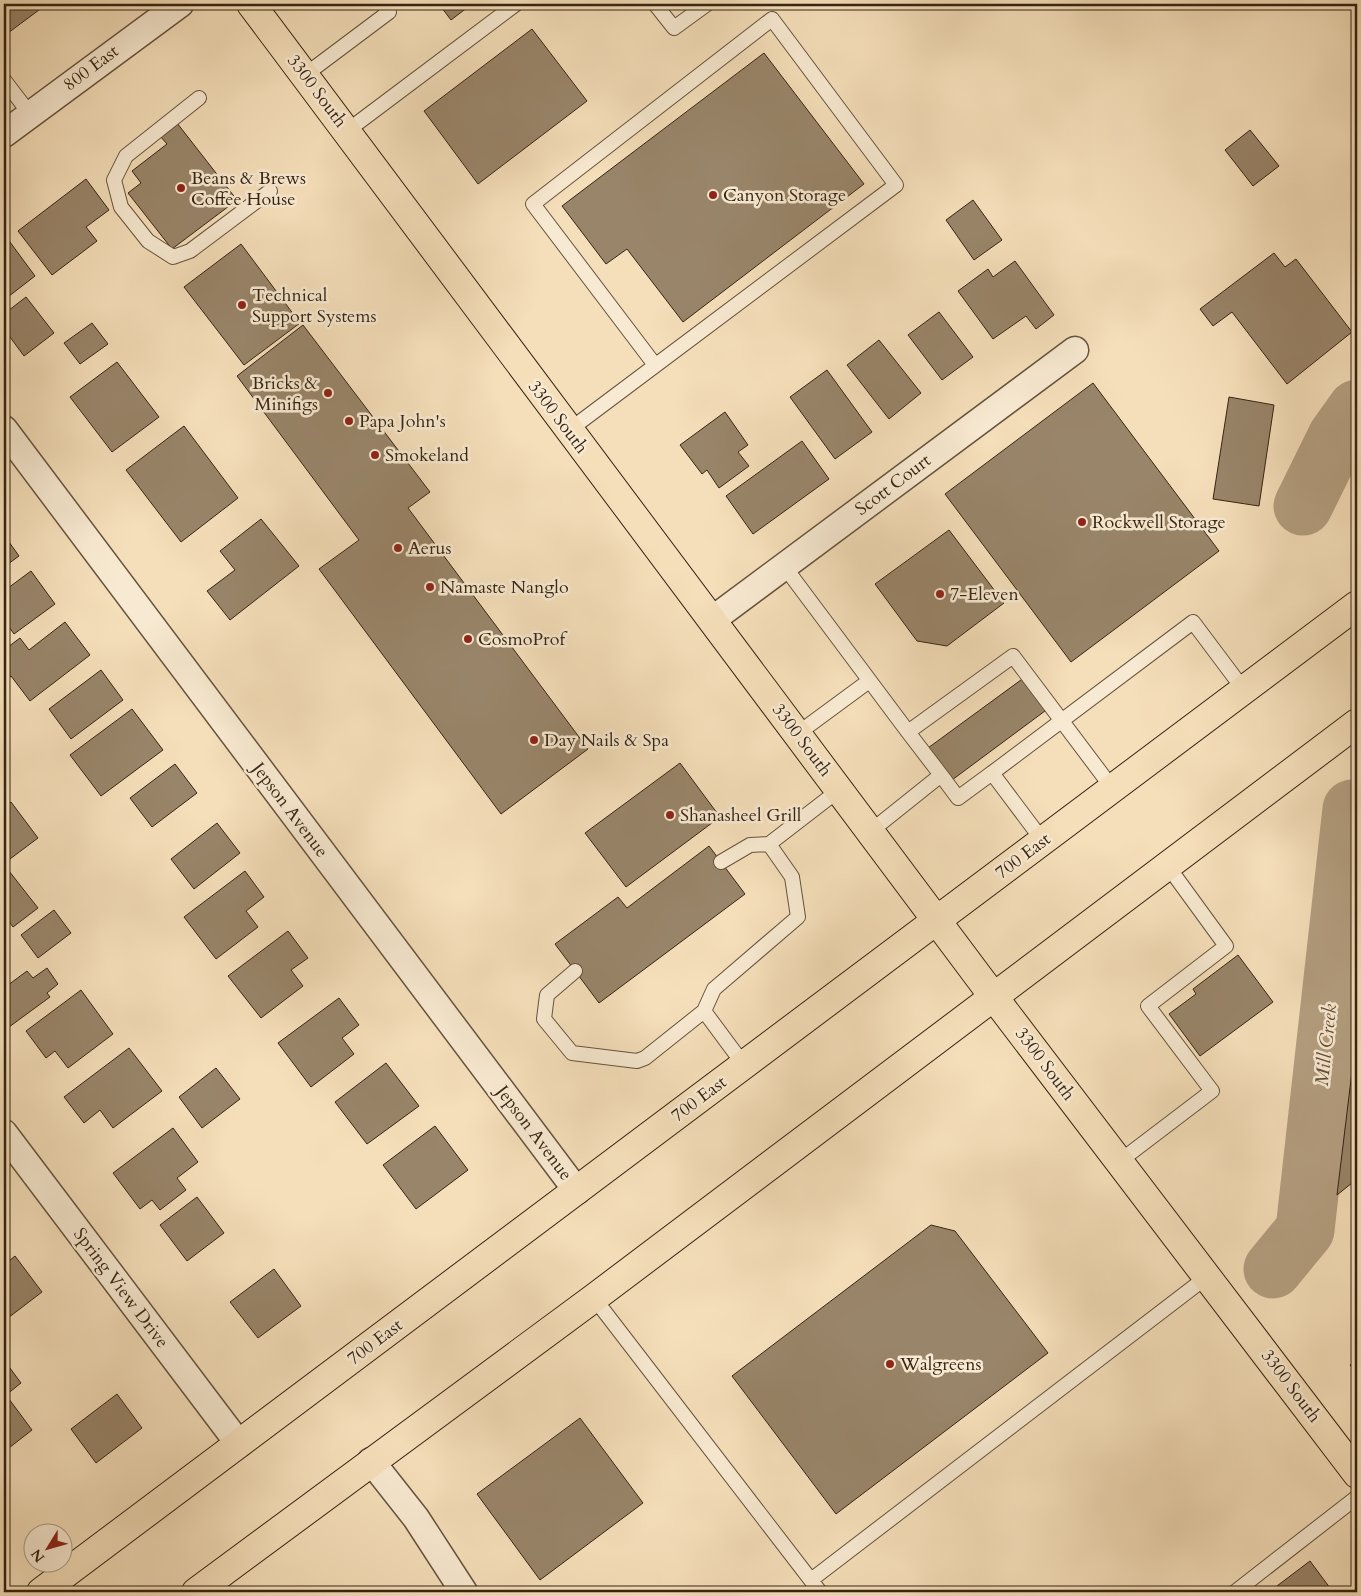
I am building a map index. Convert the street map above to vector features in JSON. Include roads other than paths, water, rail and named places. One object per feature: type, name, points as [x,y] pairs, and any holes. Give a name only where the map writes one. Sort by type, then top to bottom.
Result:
[{"type":"main road","name":"3300 South","points":[[251,4],[993,996],[1357,1474]]},
{"type":"main road","name":"700 East","points":[[41,1592],[1357,605]]},
{"type":"main road","points":[[196,1592],[370,1461],[594,1298],[1357,723]]},
{"type":"street","name":"800 East","points":[[4,134],[180,4]]},
{"type":"street","name":"Scott Court","points":[[712,620],[1075,350]]},
{"type":"street","name":"Jepson Avenue","points":[[4,429],[577,1190]]},
{"type":"street","name":"Spring View Drive","points":[[4,1132],[239,1444]]},
{"type":"street","points":[[370,1461],[416,1518],[464,1592]]},
{"type":"lane","points":[[305,75],[389,12],[383,4]]},
{"type":"lane","points":[[347,131],[516,4]]},
{"type":"lane","points":[[655,4],[674,28],[707,4]]},
{"type":"lane","points":[[568,430],[656,365],[896,185],[772,19],[533,204],[656,365]]},
{"type":"lane","points":[[4,80],[30,114]]},
{"type":"lane","points":[[199,98],[126,156],[114,180],[121,207],[148,241],[173,257],[190,252],[270,190]]},
{"type":"lane","points":[[784,566],[958,798],[1193,622],[1244,690]]},
{"type":"lane","points":[[908,732],[1013,656],[1060,721],[1113,788]]},
{"type":"lane","points":[[798,734],[869,681]]},
{"type":"lane","points":[[992,773],[1043,841]]},
{"type":"lane","points":[[871,831],[941,775]]},
{"type":"lane","points":[[721,862],[750,844],[769,844],[839,790]]},
{"type":"lane","points":[[576,971],[547,995],[544,1019],[572,1053],[637,1061],[645,1058],[704,1011],[714,989],[798,917],[792,877],[769,844]]},
{"type":"lane","points":[[1120,1161],[1212,1091],[1148,1006],[1226,946],[1167,865]]},
{"type":"lane","points":[[704,1011],[744,1065]]},
{"type":"lane","points":[[810,1580],[1208,1276]]},
{"type":"lane","points":[[594,1298],[820,1592]]},
{"type":"lane","points":[[1235,1592],[1357,1497]]},
{"type":"waterway","name":"Mill Creek","points":[[1303,506],[1337,437],[1357,409]]},
{"type":"waterway","name":"Mill Creek","points":[[1273,1269],[1305,1230],[1352,809]]},
{"type":"place","name":"Beans & Brews Coffee House","points":[[181,188]]},
{"type":"place","name":"Canyon Storage","points":[[713,195]]},
{"type":"place","name":"Technical Support Systems","points":[[242,305]]},
{"type":"place","name":"Bricks & Minifigs","points":[[328,393]]},
{"type":"place","name":"Papa John's","points":[[349,421]]},
{"type":"place","name":"Smokeland","points":[[375,455]]},
{"type":"place","name":"Rockwell Storage","points":[[1082,522]]},
{"type":"place","name":"Aerus","points":[[398,548]]},
{"type":"place","name":"Namaste Nanglo","points":[[430,587]]},
{"type":"place","name":"7-Eleven","points":[[940,594]]},
{"type":"place","name":"CosmoProf","points":[[468,639]]},
{"type":"place","name":"Day Nails & Spa","points":[[534,740]]},
{"type":"place","name":"Shanasheel Grill","points":[[670,815]]},
{"type":"place","name":"Walgreens","points":[[890,1364]]}]
